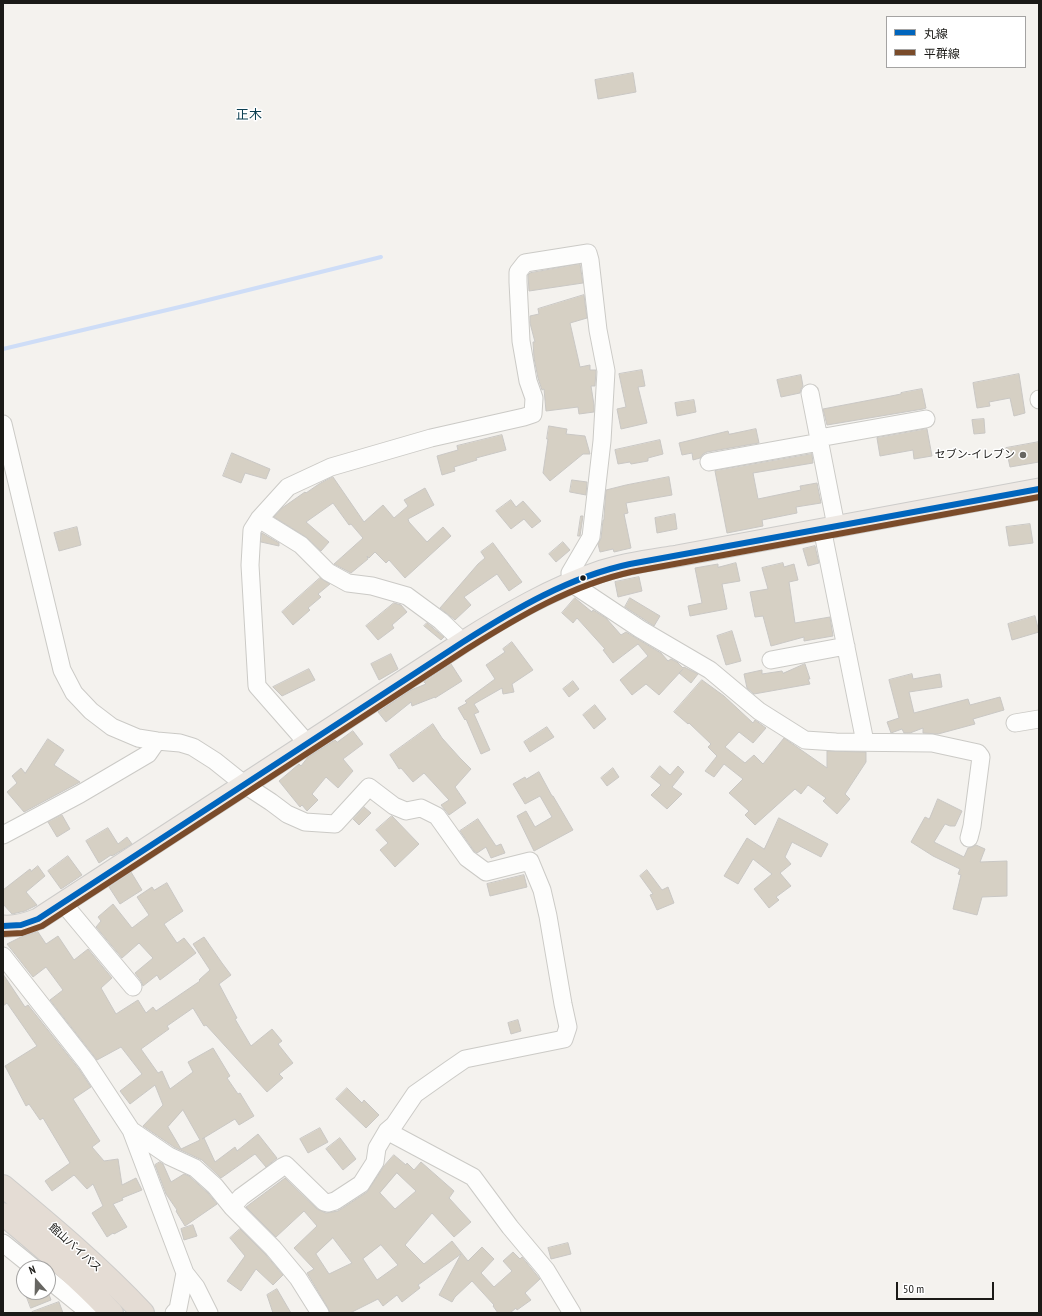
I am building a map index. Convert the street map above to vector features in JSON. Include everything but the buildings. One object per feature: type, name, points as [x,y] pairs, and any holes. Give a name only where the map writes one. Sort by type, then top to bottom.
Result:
[{"type":"highway","name":"館山バイパス","points":[[3,1186],[58,1232],[143,1313]]},
{"type":"highway","name":"館山バイパス","points":[[3,1214],[49,1253],[112,1313]]},
{"type":"main road","points":[[3,926],[25,924],[38,919],[497,620],[528,602],[570,583],[602,570],[632,563],[677,556],[1039,488]]},
{"type":"street","points":[[307,743],[257,686],[250,565],[252,530],[259,519],[288,487],[332,467],[431,438],[533,414],[534,398],[527,374],[521,341],[518,272],[525,263],[588,253],[606,379],[602,441],[591,537],[570,574],[570,583],[640,629],[710,670],[759,711],[805,740],[836,742],[932,743],[978,753],[981,757],[972,826],[969,838]]},
{"type":"street","points":[[810,393],[819,440],[829,527],[846,646],[866,742]]},
{"type":"street","points":[[709,462],[926,419]]},
{"type":"street","points":[[3,424],[9,472],[62,670],[74,693],[91,711],[112,727],[138,738],[180,743],[193,747],[215,761],[245,785],[286,814],[305,822],[335,824],[369,787],[394,806],[406,812],[421,808],[437,816],[467,858],[486,872],[530,861],[542,890],[568,1027],[564,1038],[465,1059],[416,1094],[394,1125],[387,1131],[377,1148],[375,1162],[361,1184],[335,1201],[328,1203],[324,1202],[286,1165],[242,1197],[232,1207]]},
{"type":"street","points":[[259,519],[300,545],[328,572],[348,583],[372,586],[407,596],[441,620],[463,642]]},
{"type":"street","points":[[771,660],[846,646]]},
{"type":"street","points":[[1015,723],[1039,719]]},
{"type":"street","points":[[3,835],[80,794],[148,754],[156,741]]},
{"type":"street","points":[[63,903],[133,987]]},
{"type":"street","points":[[3,956],[87,1063],[130,1130],[185,1273],[196,1287],[209,1313]]},
{"type":"street","points":[[130,1130],[169,1156],[195,1168],[215,1186],[232,1207],[273,1248],[298,1278],[320,1313]]},
{"type":"street","points":[[387,1131],[473,1177],[510,1227],[546,1270],[572,1313]]},
{"type":"street","points":[[3,1242],[24,1260]]},
{"type":"street","points":[[174,1313],[178,1309],[185,1273]]},
{"type":"street","points":[[56,1285],[90,1313]]},
{"type":"waterway","points":[[3,349],[381,257]]},
{"type":"transit line","name":"丸線","points":[[3,926],[21,925],[38,919],[463,642],[523,606],[585,577],[630,564],[1039,489]]},
{"type":"transit line","name":"平群線","points":[[3,934],[22,933],[42,926],[467,649],[546,603],[588,585],[631,572],[1039,497]]},
{"type":"place","name":"セブン-イレブン","points":[[1023,455]]},
{"type":"district","name":"正木","points":[[249,115]]}]
